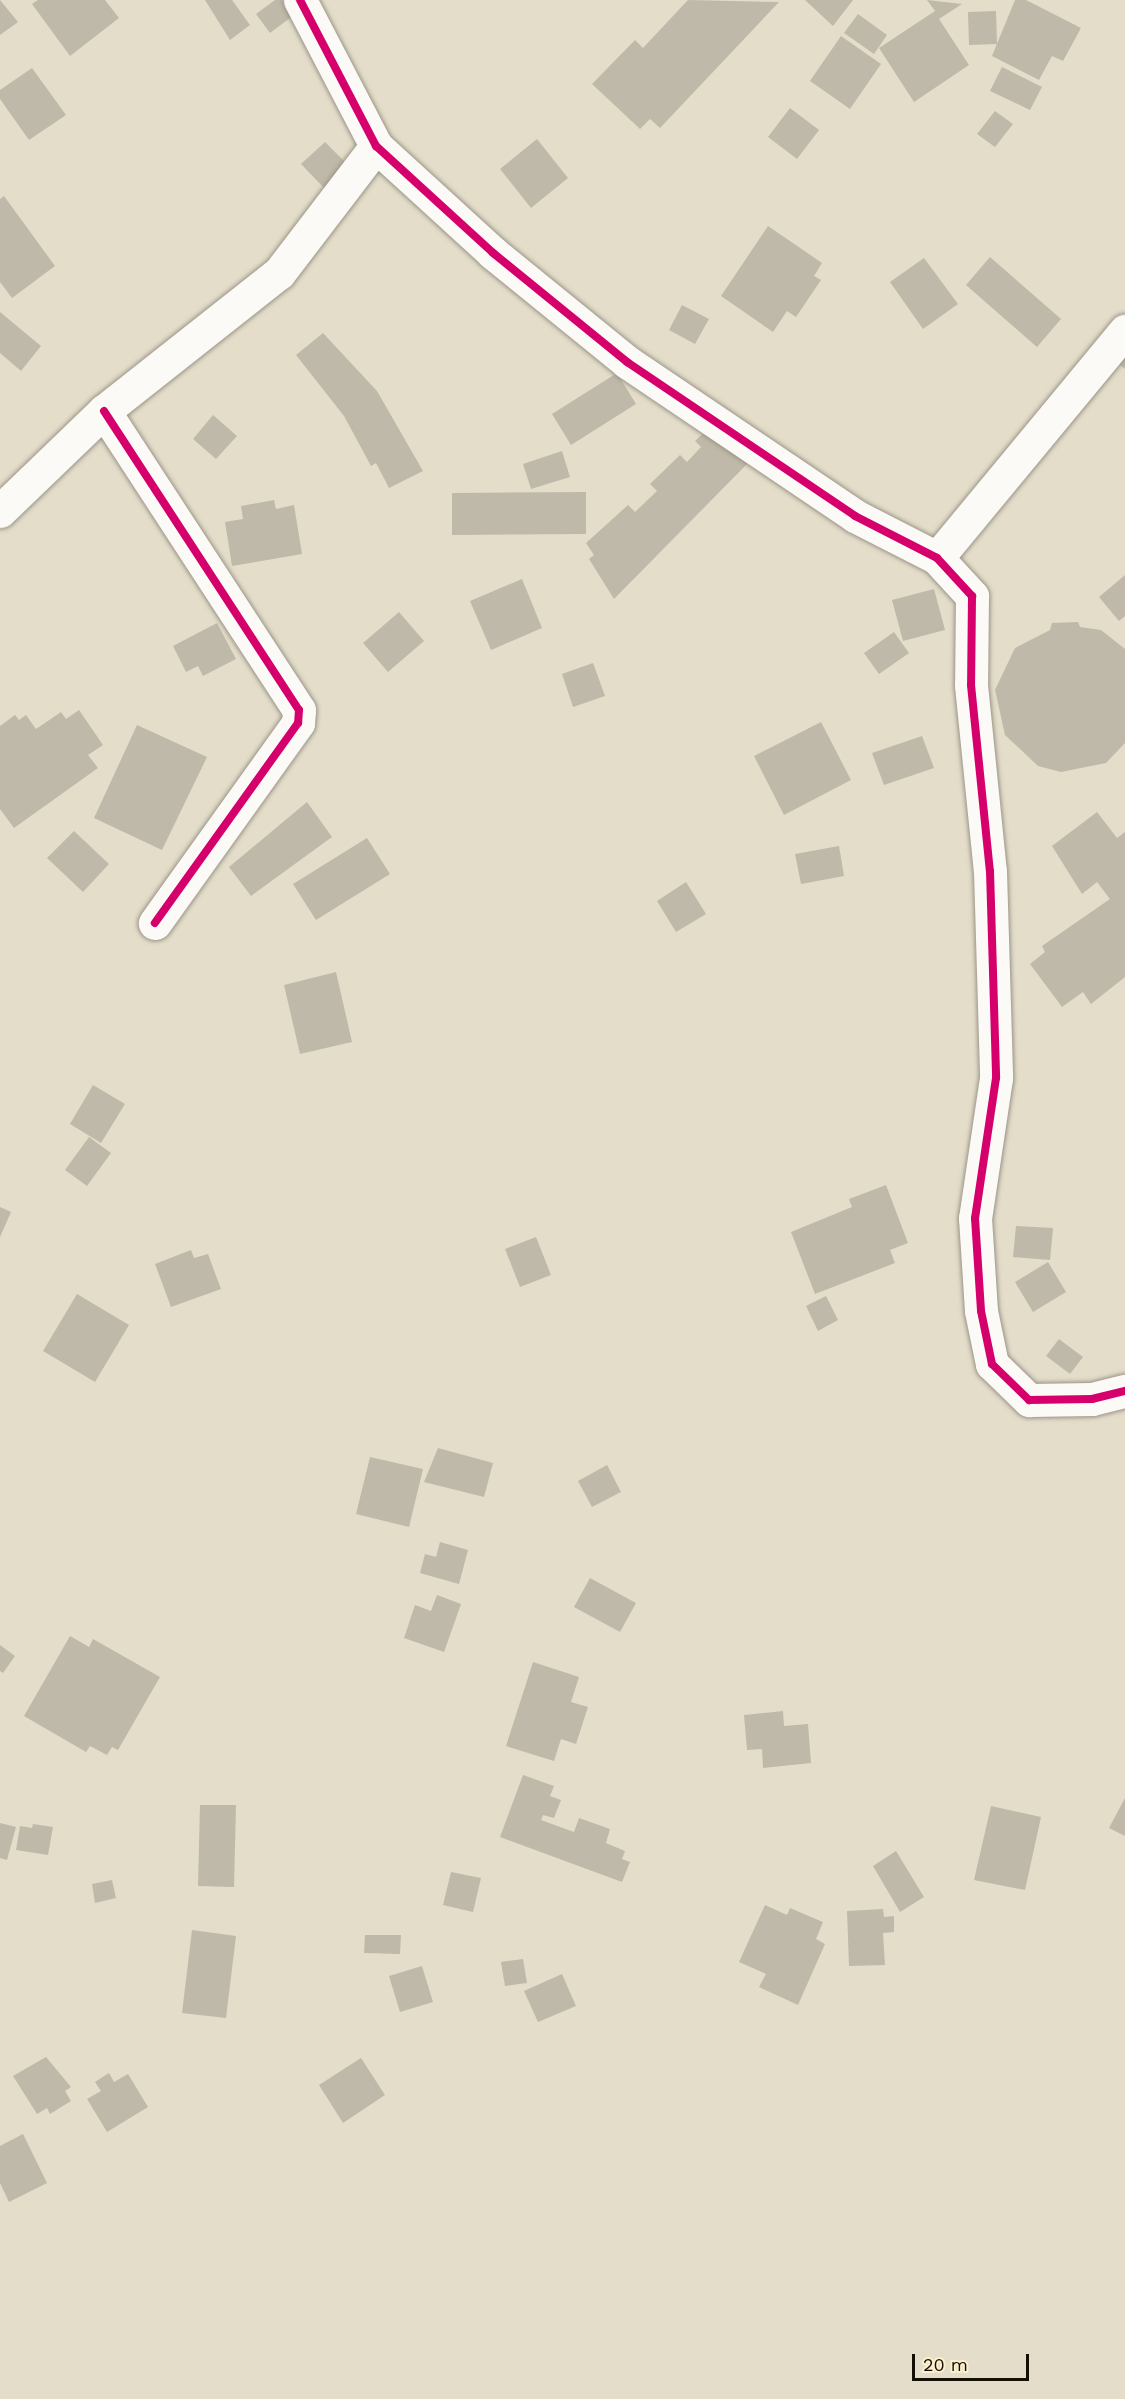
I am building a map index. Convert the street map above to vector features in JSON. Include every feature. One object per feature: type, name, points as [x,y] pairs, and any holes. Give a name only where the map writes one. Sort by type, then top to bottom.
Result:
[{"type":"street","points":[[300,0],[376,146],[494,253],[627,362],[855,516],[937,558],[972,596],[971,685],[990,871],[996,1078],[975,1218],[981,1311],[992,1364],[1029,1400],[1092,1399],[1125,1391]]},
{"type":"street","points":[[0,512],[104,411],[279,273],[376,146]]},
{"type":"street","points":[[937,558],[1125,331]]},
{"type":"street","points":[[104,411],[299,710],[298,723],[155,923]]},
{"type":"building","points":[[0,0],[18,22],[0,35]]},
{"type":"building","points":[[38,0],[105,0],[119,18],[70,56],[32,4]]},
{"type":"building","points":[[205,0],[232,0],[250,25],[230,40]]},
{"type":"building","points":[[275,0],[282,0],[294,15],[270,33],[256,14]]},
{"type":"building","points":[[688,0],[779,2],[660,128],[650,119],[640,129],[592,84],[635,40],[643,48]]},
{"type":"building","points":[[805,0],[853,0],[833,26]]},
{"type":"building","points":[[927,0],[962,4],[939,19],[969,65],[914,102],[879,48],[935,11]]},
{"type":"building","points":[[1015,0],[1026,0],[1081,28],[1063,61],[1052,56],[1039,80],[992,56]]},
{"type":"building","points":[[996,11],[997,44],[969,45],[968,12]]},
{"type":"building","points":[[858,14],[887,35],[874,54],[844,33]]},
{"type":"building","points":[[841,36],[881,64],[850,109],[810,81]]},
{"type":"building","points":[[1002,67],[1042,87],[1030,110],[990,91]]},
{"type":"building","points":[[32,68],[66,115],[29,140],[0,99],[0,90]]},
{"type":"building","points":[[790,108],[819,130],[797,159],[768,137]]},
{"type":"building","points":[[995,111],[1013,124],[995,147],[977,134]]},
{"type":"building","points":[[537,139],[568,178],[531,208],[500,169]]},
{"type":"building","points":[[325,142],[349,166],[325,189],[301,164]]},
{"type":"building","points":[[4,196],[55,266],[12,298],[0,282],[0,199]]},
{"type":"building","points":[[768,226],[822,263],[814,276],[821,280],[796,317],[787,311],[773,332],[721,296]]},
{"type":"building","points":[[990,257],[1061,319],[1037,347],[966,285]]},
{"type":"building","points":[[924,258],[958,304],[923,329],[890,282]]},
{"type":"building","points":[[682,305],[709,319],[695,344],[669,330]]},
{"type":"building","points":[[0,312],[41,346],[21,371],[0,353]]},
{"type":"building","points":[[323,333],[377,391],[423,471],[389,488],[376,463],[371,466],[344,416],[296,355]]},
{"type":"building","points":[[1125,344],[1125,369],[1110,357]]},
{"type":"building","points":[[617,373],[636,404],[571,445],[552,414]]},
{"type":"building","points":[[213,415],[237,436],[216,459],[193,439]]},
{"type":"building","points":[[712,425],[748,463],[614,599],[589,559],[594,555],[586,543],[628,505],[635,512],[657,491],[650,484],[680,455],[687,462],[701,447],[695,441]]},
{"type":"building","points":[[562,451],[570,477],[531,489],[523,464]]},
{"type":"building","points":[[586,492],[586,534],[452,535],[452,493]]},
{"type":"building","points":[[274,500],[276,509],[294,505],[302,554],[232,566],[225,522],[243,519],[241,506]]},
{"type":"building","points":[[1125,575],[1125,616],[1119,621],[1099,597]]},
{"type":"building","points":[[522,579],[542,628],[491,650],[470,601]]},
{"type":"building","points":[[934,589],[945,630],[903,641],[892,600]]},
{"type":"building","points":[[399,612],[424,641],[388,672],[363,643]]},
{"type":"building","points":[[1078,622],[1080,627],[1101,630],[1125,649],[1125,743],[1106,763],[1061,772],[1038,766],[1005,735],[995,690],[1015,648],[1050,630],[1052,623]]},
{"type":"building","points":[[217,623],[236,659],[203,676],[198,666],[186,672],[173,646]]},
{"type":"building","points":[[894,632],[909,653],[879,674],[864,653]]},
{"type":"building","points":[[593,663],[605,696],[573,707],[562,674]]},
{"type":"building","points":[[79,710],[103,745],[88,755],[98,768],[14,828],[0,809],[0,726],[15,715],[19,720],[26,715],[36,729],[61,712],[66,719]]},
{"type":"building","points":[[821,722],[851,780],[784,815],[754,756]]},
{"type":"building","points":[[137,725],[207,757],[162,850],[94,818]]},
{"type":"building","points":[[922,736],[934,768],[884,785],[872,753]]},
{"type":"building","points":[[307,802],[332,837],[251,896],[229,867]]},
{"type":"building","points":[[1097,812],[1117,838],[1125,832],[1125,977],[1091,1004],[1083,992],[1062,1007],[1030,964],[1045,952],[1042,946],[1110,899],[1097,882],[1082,894],[1052,846]]},
{"type":"building","points":[[74,831],[109,864],[83,892],[47,858]]},
{"type":"building","points":[[367,838],[390,874],[316,920],[293,884]]},
{"type":"building","points":[[839,846],[844,876],[801,884],[795,854]]},
{"type":"building","points":[[686,882],[706,914],[676,932],[657,901]]},
{"type":"building","points":[[336,972],[352,1042],[300,1054],[284,985]]},
{"type":"building","points":[[93,1085],[125,1104],[101,1143],[70,1124]]},
{"type":"building","points":[[89,1137],[111,1153],[87,1186],[65,1170]]},
{"type":"building","points":[[886,1185],[908,1243],[890,1250],[895,1263],[815,1294],[791,1232],[852,1207],[849,1199]]},
{"type":"building","points":[[0,1207],[11,1212],[0,1237]]},
{"type":"building","points":[[1016,1226],[1053,1228],[1050,1260],[1013,1257]]},
{"type":"building","points":[[536,1237],[551,1275],[520,1287],[505,1249]]},
{"type":"building","points":[[191,1250],[194,1258],[208,1254],[221,1289],[171,1307],[155,1264]]},
{"type":"building","points":[[1048,1262],[1066,1292],[1033,1312],[1015,1282]]},
{"type":"building","points":[[77,1294],[129,1325],[95,1382],[43,1351]]},
{"type":"building","points":[[826,1296],[838,1320],[818,1331],[806,1306]]},
{"type":"building","points":[[1059,1339],[1083,1357],[1070,1374],[1046,1356]]},
{"type":"building","points":[[438,1448],[493,1463],[484,1497],[424,1482]]},
{"type":"building","points":[[370,1457],[423,1469],[409,1527],[356,1514]]},
{"type":"building","points":[[607,1465],[621,1492],[592,1507],[578,1481]]},
{"type":"building","points":[[440,1542],[468,1550],[459,1584],[420,1573],[425,1554],[436,1557]]},
{"type":"building","points":[[590,1578],[636,1603],[620,1632],[574,1607]]},
{"type":"building","points":[[437,1595],[461,1604],[444,1652],[404,1638],[415,1605],[431,1611]]},
{"type":"building","points":[[70,1636],[89,1647],[93,1639],[160,1677],[118,1750],[112,1747],[107,1755],[90,1746],[86,1752],[24,1716]]},
{"type":"building","points":[[0,1645],[15,1656],[3,1673],[0,1671]]},
{"type":"building","points":[[533,1662],[579,1677],[571,1702],[588,1707],[576,1744],[561,1739],[554,1761],[506,1746]]},
{"type":"building","points":[[783,1711],[784,1726],[808,1724],[811,1763],[763,1768],[762,1749],[747,1750],[744,1715]]},
{"type":"building","points":[[523,1775],[554,1786],[550,1796],[561,1800],[554,1818],[543,1815],[541,1820],[574,1832],[579,1818],[610,1829],[606,1843],[625,1851],[622,1859],[630,1862],[622,1882],[500,1837]]},
{"type":"building","points":[[1125,1798],[1125,1836],[1109,1828]]},
{"type":"building","points":[[200,1805],[236,1805],[234,1887],[198,1886]]},
{"type":"building","points":[[991,1806],[1041,1817],[1025,1890],[974,1880]]},
{"type":"building","points":[[0,1823],[16,1827],[7,1860],[0,1858]]},
{"type":"building","points":[[33,1824],[53,1827],[48,1855],[16,1850],[20,1826],[32,1828]]},
{"type":"building","points":[[896,1851],[924,1897],[900,1912],[873,1866]]},
{"type":"building","points":[[451,1872],[481,1878],[473,1912],[443,1905]]},
{"type":"building","points":[[112,1880],[116,1898],[95,1903],[92,1884]]},
{"type":"building","points":[[765,1905],[787,1915],[790,1908],[823,1922],[816,1939],[825,1944],[798,2005],[759,1987],[766,1974],[739,1962]]},
{"type":"building","points":[[883,1909],[884,1917],[894,1916],[894,1932],[883,1933],[885,1965],[849,1966],[847,1911]]},
{"type":"building","points":[[192,1930],[236,1936],[226,2018],[182,2013]]},
{"type":"building","points":[[365,1935],[401,1935],[400,1954],[364,1953]]},
{"type":"building","points":[[523,1959],[527,1983],[505,1986],[501,1962]]},
{"type":"building","points":[[422,1966],[433,2002],[400,2012],[389,1976]]},
{"type":"building","points":[[562,1974],[576,2006],[538,2022],[524,1991]]},
{"type":"building","points":[[46,2057],[71,2087],[65,2091],[71,2101],[50,2114],[47,2108],[37,2114],[13,2076]]},
{"type":"building","points":[[361,2058],[385,2095],[343,2123],[319,2085]]},
{"type":"building","points":[[109,2073],[114,2082],[128,2074],[148,2107],[107,2132],[87,2099],[101,2091],[95,2082]]},
{"type":"building","points":[[23,2134],[47,2183],[9,2202],[0,2183],[0,2146]]},
{"type":"cycle path","points":[[300,0],[376,146],[493,253],[627,362],[855,516],[937,558],[972,596],[971,685],[990,871],[996,1078],[975,1218],[981,1311],[992,1364],[1029,1400],[1092,1399],[1125,1391]]},
{"type":"cycle path","points":[[104,411],[299,710],[298,723],[155,923]]}]
